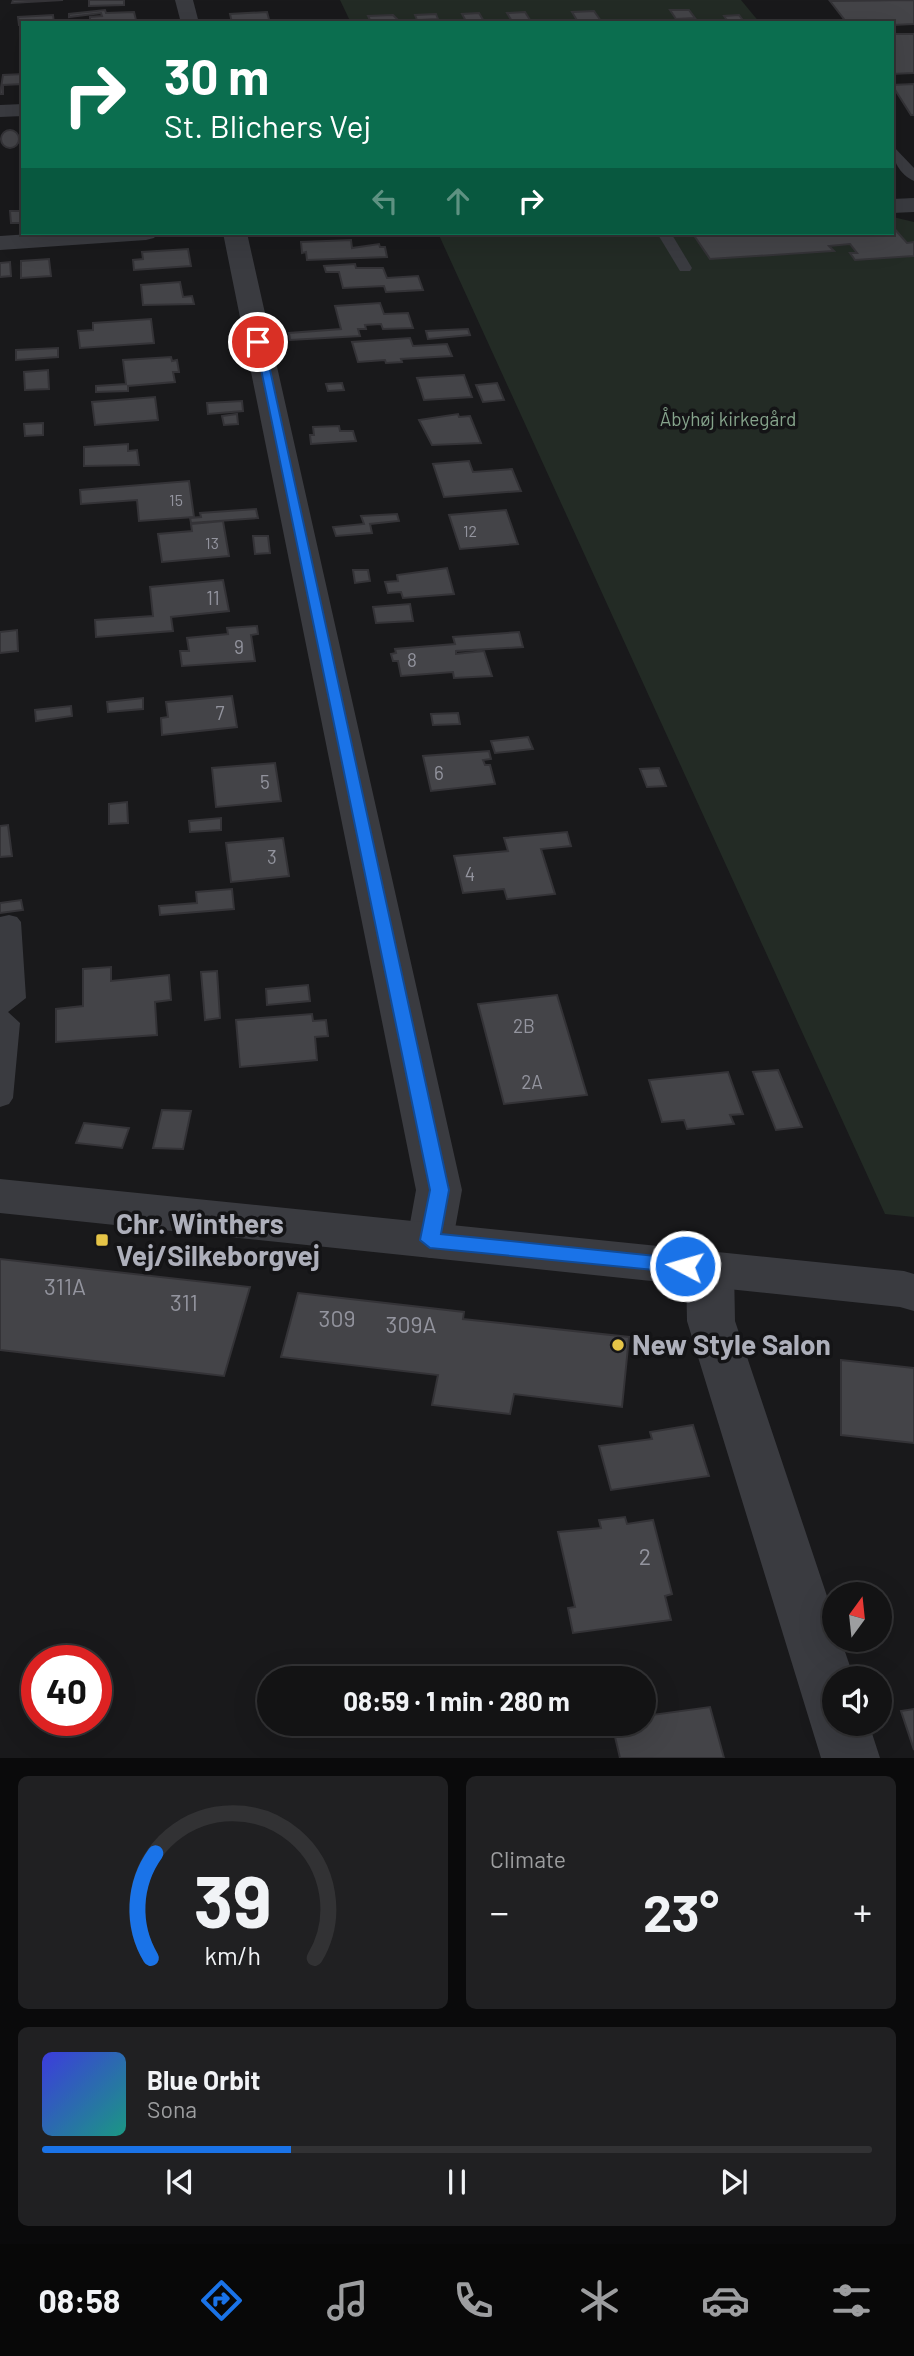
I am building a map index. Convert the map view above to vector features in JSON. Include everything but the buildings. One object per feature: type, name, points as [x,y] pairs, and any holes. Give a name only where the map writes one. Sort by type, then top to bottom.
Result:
[{"type":"street","points":[[184,0],[189,21]]},
{"type":"street","points":[[0,111],[21,110]]},
{"type":"street","points":[[894,206],[914,205]]},
{"type":"street","points":[[0,243],[117,235]]},
{"type":"street","points":[[235,235],[439,1190],[430,1240]]},
{"type":"street","points":[[0,1196],[911,1289]]},
{"type":"street","points":[[710,1269],[710,1321],[822,1668]]},
{"type":"street","points":[[844,1736],[850,1758]]},
{"type":"lane","points":[[894,152],[914,177]]},
{"type":"lane","points":[[665,235],[685,268]]},
{"type":"lane","points":[[0,923],[9,922],[6,964],[14,998],[0,1006]]},
{"type":"lane","points":[[0,1018],[8,1023],[0,1098]]},
{"type":"green space","points":[[340,0],[741,0],[758,21],[350,21]]},
{"type":"green space","name":"Åbyhøj kirkegård","points":[[894,217],[914,222],[914,1217],[885,1214],[439,235],[894,235]]},
{"type":"place","name":"Chr. Winthers Vej/Silkeborgvej","points":[[102,1240]]},
{"type":"place","name":"New Style Salon","points":[[618,1345]]},
{"type":"route","points":[[258,342],[439,1190],[430,1240],[685,1266]]}]
